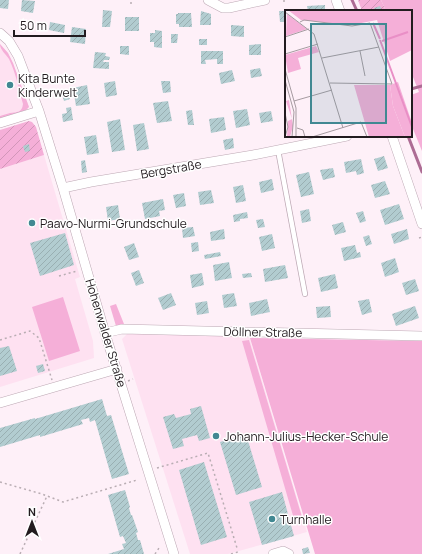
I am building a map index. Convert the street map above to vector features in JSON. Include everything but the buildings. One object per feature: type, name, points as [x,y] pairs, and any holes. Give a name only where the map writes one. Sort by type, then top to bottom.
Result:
[{"type":"street","points":[[208,0],[223,8],[229,8],[265,0]]},
{"type":"street","points":[[336,0],[340,10]]},
{"type":"street","name":"Hohenwalder Straße","points":[[0,33],[9,41],[18,56],[40,111],[105,333],[174,554]]},
{"type":"street","points":[[0,123],[40,111]]},
{"type":"street","name":"Bergstraße","points":[[63,188],[278,150],[342,137]]},
{"type":"street","points":[[392,137],[422,224]]},
{"type":"street","name":"Döllner Straße","points":[[105,333],[122,329],[244,328],[422,336]]},
{"type":"street","points":[[0,403],[117,369]]},
{"type":"street","points":[[272,554],[283,551],[289,554]]},
{"type":"lane","points":[[278,150],[305,294]]},
{"type":"path","points":[[59,276],[86,268]]},
{"type":"path","points":[[0,340],[30,331],[39,338],[46,362]]},
{"type":"path","points":[[165,466],[208,453],[237,548]]},
{"type":"path","points":[[0,482],[63,502],[137,480]]},
{"type":"path","points":[[20,554],[47,496]]},
{"type":"path","points":[[155,554],[159,548]]},
{"type":"path","points":[[231,554],[238,552]]},
{"type":"shaded area","points":[[358,0],[381,0],[386,10],[362,10]]},
{"type":"shaded area","points":[[381,0],[422,0],[422,151],[412,126],[412,95],[419,92],[412,74],[412,10],[386,10]]},
{"type":"shaded area","name":"Kita Bunte Kinderwelt","points":[[0,44],[8,53],[13,63],[29,107],[26,110],[0,119]]},
{"type":"shaded area","points":[[0,44],[8,53],[13,63],[29,107],[26,110],[0,119],[0,116],[20,111],[23,104],[11,64]]},
{"type":"shaded area","points":[[29,121],[36,127],[44,155],[0,169],[0,130]]},
{"type":"shaded area","name":"Paavo-Nurmi-Grundschule","points":[[44,155],[80,277],[75,279],[93,341],[94,358],[0,387],[0,169]]},
{"type":"shaded area","points":[[63,297],[80,351],[49,361],[32,307]]},
{"type":"shaded area","points":[[116,304],[124,326],[116,326],[110,306]]},
{"type":"shaded area","name":"Johann-Julius-Hecker-Schule","points":[[128,333],[249,336],[307,532],[228,554],[190,554],[122,339]]},
{"type":"shaded area","points":[[250,338],[422,341],[422,554],[315,554]]},
{"type":"shaded area","points":[[249,340],[302,517],[294,519],[242,341]]},
{"type":"waterway","points":[[352,0],[357,10]]},
{"type":"waterway","points":[[412,89],[422,86]]},
{"type":"waterway","points":[[408,137],[422,172]]},
{"type":"place","name":"Kita Bunte Kinderwelt","points":[[10,85]]},
{"type":"place","name":"Paavo-Nurmi-Grundschule","points":[[32,223]]},
{"type":"place","name":"Johann-Julius-Hecker-Schule","points":[[216,436]]},
{"type":"place","name":"Turnhalle","points":[[272,519]]}]
